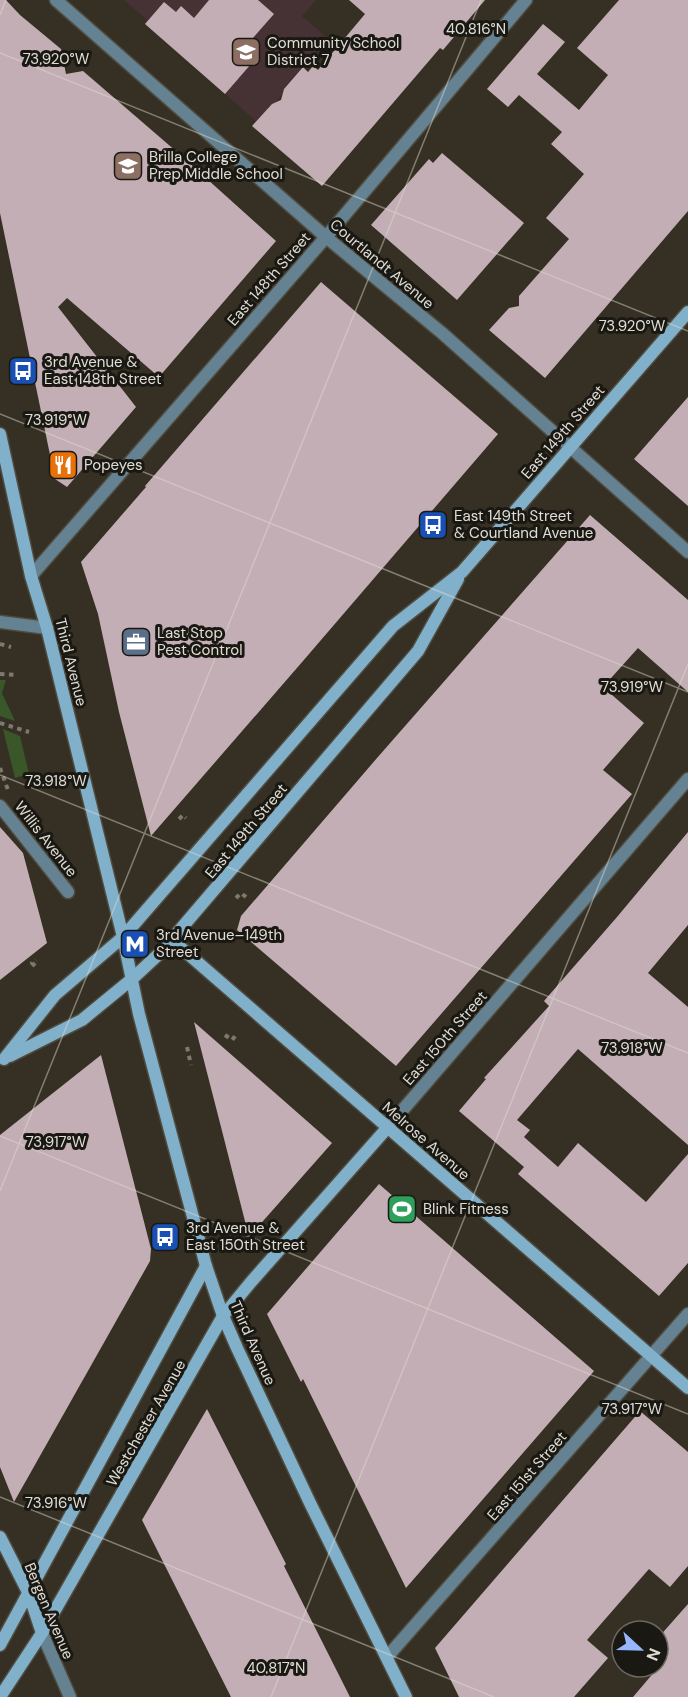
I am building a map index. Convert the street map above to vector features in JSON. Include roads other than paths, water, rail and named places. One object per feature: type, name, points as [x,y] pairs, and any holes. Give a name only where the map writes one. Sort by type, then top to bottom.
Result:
[{"type":"main road","name":"East 149th Street","points":[[2,1060],[55,995],[123,936],[393,626],[462,572],[688,312]]},
{"type":"main road","name":"Third Avenue","points":[[0,434],[32,576],[123,936],[142,1025],[206,1266],[223,1316],[310,1503],[406,1697]]},
{"type":"main road","name":"East 149th Street","points":[[2,1060],[82,1020],[161,952],[418,651],[462,572]]},
{"type":"main road","name":"Melrose Avenue","points":[[172,940],[688,1388]]},
{"type":"main road","name":"East 150th Street","points":[[223,1316],[388,1127]]},
{"type":"main road","name":"Westchester Avenue","points":[[0,1645],[206,1266]]},
{"type":"main road","name":"Westchester Avenue","points":[[0,1697],[42,1633],[223,1316]]},
{"type":"main road","name":"Bergen Avenue","points":[[0,1537],[29,1594],[42,1633]]},
{"type":"street","name":"Courtlandt Avenue","points":[[56,0],[326,237],[442,333],[688,552]]},
{"type":"street","name":"East 148th Street","points":[[32,576],[326,237],[525,0]]},
{"type":"street","points":[[0,622],[47,628]]},
{"type":"street","name":"East 150th Street","points":[[388,1127],[688,778]]},
{"type":"street","name":"Willis Avenue","points":[[0,806],[68,892]]},
{"type":"street","name":"East 151st Street","points":[[387,1657],[688,1314]]},
{"type":"street","name":"Bergen Avenue","points":[[42,1633],[70,1697]]},
{"type":"place","name":"Community School District 7","points":[[246,52]]},
{"type":"place","name":"Brilla College Prep Middle School","points":[[128,166]]},
{"type":"place","name":"3rd Avenue & East 148th Street","points":[[23,371]]},
{"type":"place","name":"Popeyes","points":[[63,465]]},
{"type":"place","name":"East 149th Street & Courtland Avenue","points":[[433,525]]},
{"type":"place","name":"Last Stop Pest Control","points":[[136,642]]},
{"type":"place","name":"3rd Avenue–149th Street","points":[[135,944]]},
{"type":"place","name":"Blink Fitness","points":[[402,1209]]},
{"type":"place","name":"3rd Avenue & East 150th Street","points":[[165,1237]]}]
